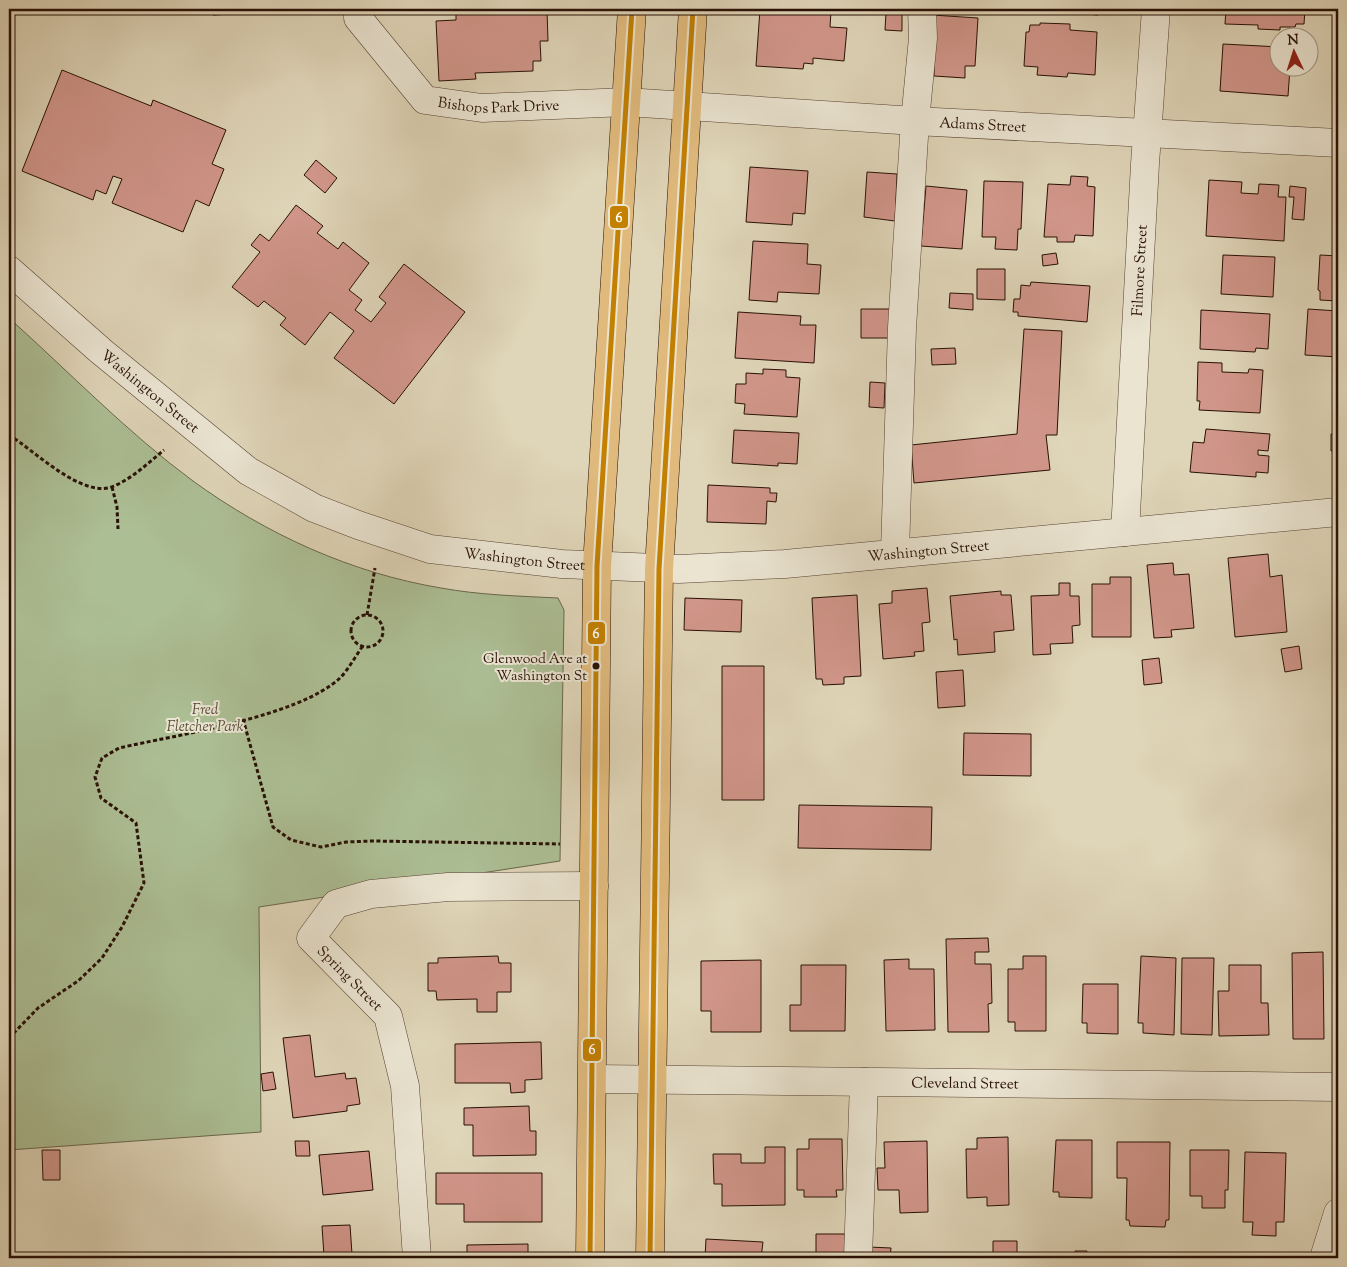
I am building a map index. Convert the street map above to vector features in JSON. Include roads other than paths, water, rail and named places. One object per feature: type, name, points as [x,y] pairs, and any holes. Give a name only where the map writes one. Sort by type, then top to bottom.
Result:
[{"type":"main road","points":[[590,1258],[597,566],[632,9]]},
{"type":"main road","points":[[650,1258],[659,569],[693,9]]},
{"type":"street","name":"Bishops Park Drive","points":[[358,9],[358,18],[425,100],[482,108],[626,102]]},
{"type":"street","points":[[895,552],[902,328],[915,121],[923,38],[922,9]]},
{"type":"street","name":"Filmore Street","points":[[1125,532],[1156,9]]},
{"type":"street","name":"Adams Street","points":[[626,102],[686,108],[1338,143]]},
{"type":"street","name":"Washington Street","points":[[9,270],[102,352],[248,471],[314,508],[430,549],[597,566],[659,569],[785,564],[895,552],[1338,512]]},
{"type":"street","name":"Spring Street","points":[[417,1258],[405,1086],[388,1016],[310,938],[336,904],[371,894],[448,886],[594,886]]},
{"type":"street","name":"Cleveland Street","points":[[593,1079],[1338,1087]]},
{"type":"street","points":[[858,1258],[864,1082]]},
{"type":"street","points":[[1324,1258],[1338,1213]]},
{"type":"place","name":"Glenwood Ave at Washington St","points":[[596,666]]},
{"type":"park label","name":"Fred Fletcher Park","points":[[205,718]]}]
